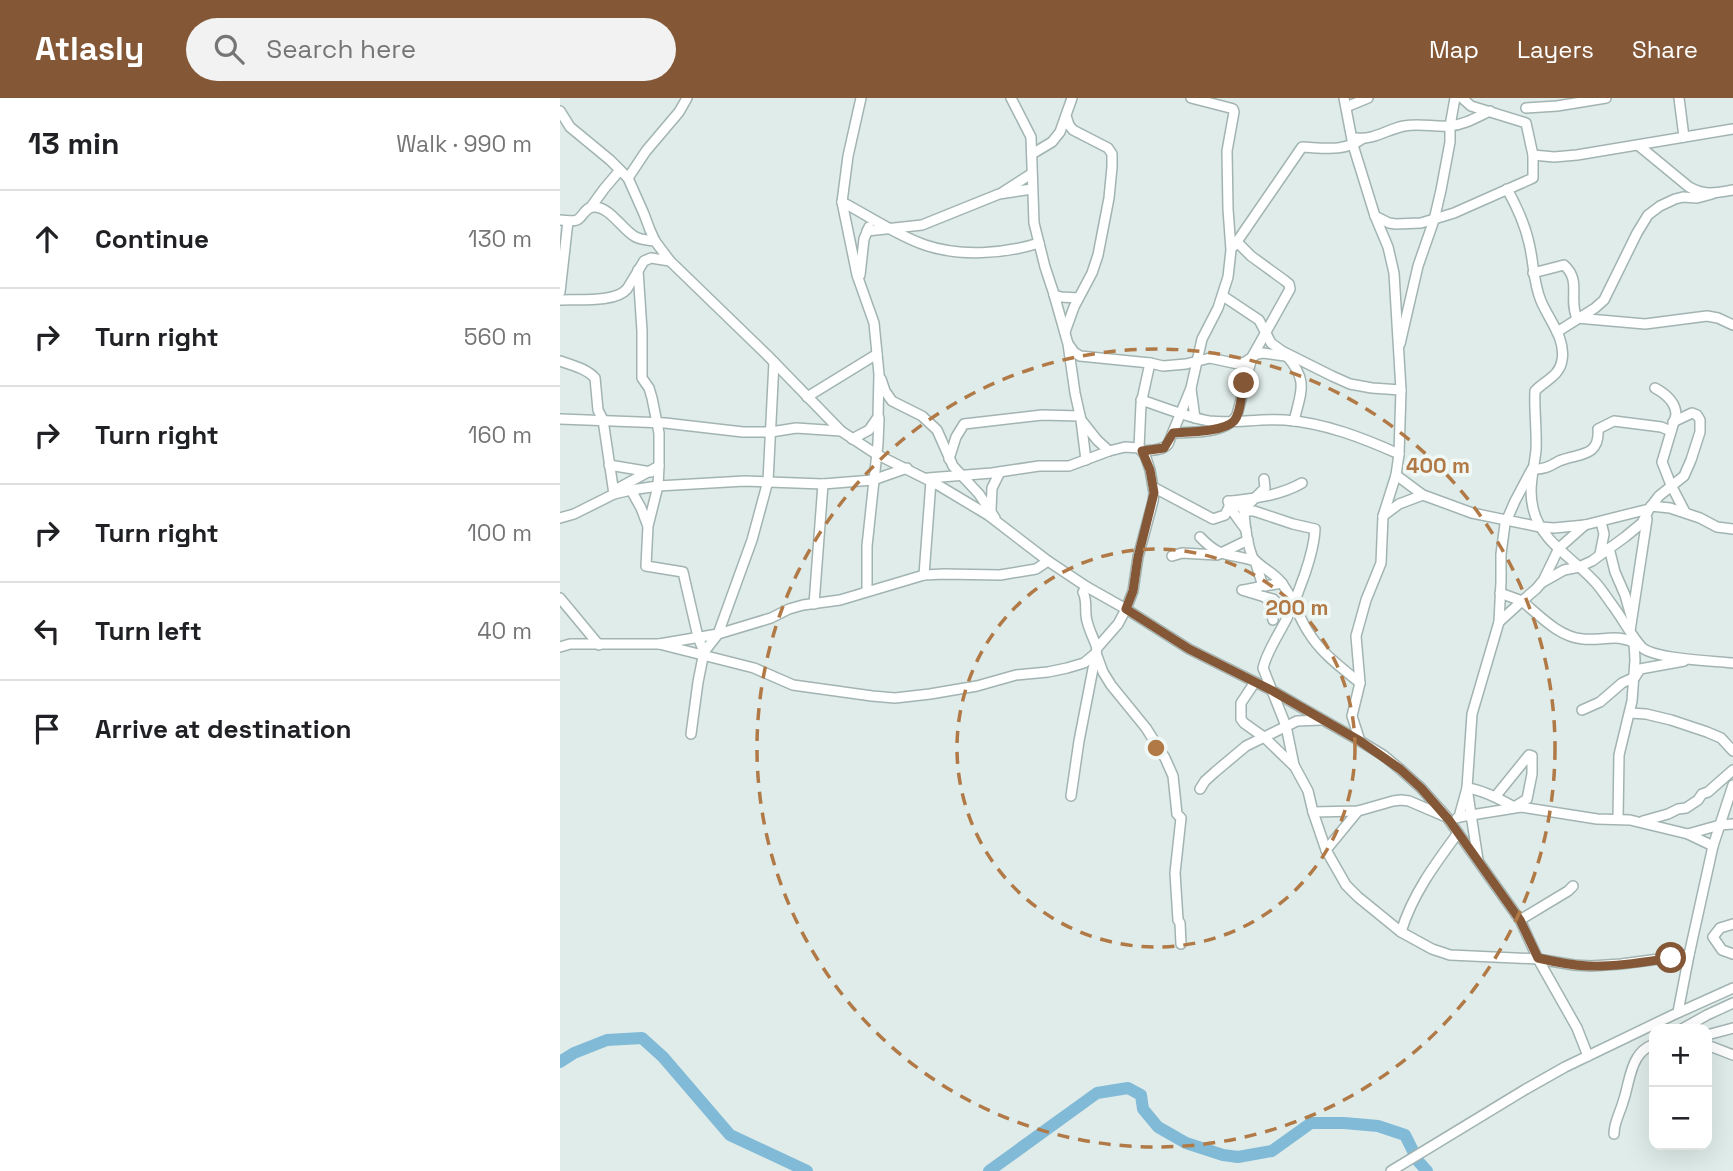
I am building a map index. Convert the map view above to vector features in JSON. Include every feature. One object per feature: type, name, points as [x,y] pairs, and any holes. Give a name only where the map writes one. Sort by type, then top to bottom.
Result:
[{"type":"street","points":[[628,178],[687,98]]},
{"type":"street","points":[[861,98],[848,156],[842,202],[860,282],[874,323],[879,374],[879,428],[867,546],[867,591]]},
{"type":"street","points":[[1012,98],[1030,133],[1034,223],[1066,339],[1086,460]]},
{"type":"street","points":[[1032,154],[1052,142],[1060,132],[1072,98]]},
{"type":"street","points":[[928,480],[1039,466],[1069,466],[1125,447],[1164,448],[1191,388],[1202,339],[1219,308],[1234,246],[1228,209],[1227,151],[1233,109],[1191,98]]},
{"type":"street","points":[[1360,741],[1352,716],[1360,683],[1356,636],[1366,600],[1381,563],[1383,516],[1396,475],[1399,454],[1401,390],[1394,273],[1388,247],[1375,216],[1352,141],[1345,102],[1368,98]]},
{"type":"street","points":[[1398,353],[1418,266],[1441,190],[1455,98]]},
{"type":"street","points":[[1462,98],[1471,106],[1526,123]]},
{"type":"street","points":[[1375,216],[1395,224],[1421,223],[1454,214],[1533,178],[1534,155],[1526,123],[1527,103],[1606,98]]},
{"type":"street","points":[[1679,98],[1684,137]]},
{"type":"street","points":[[560,111],[570,127],[628,178],[655,242],[670,261],[841,431],[876,454],[928,480],[997,521],[1048,561],[1189,649],[1273,691],[1360,741],[1400,769],[1421,788],[1447,818],[1520,920],[1577,1028],[1588,1056]]},
{"type":"street","points":[[1234,246],[1302,147],[1334,149],[1407,125],[1450,126],[1490,111]]},
{"type":"street","points":[[1066,116],[1073,130],[1111,150],[1113,160],[1098,255],[1092,273],[1078,298],[1066,339],[1074,352],[1090,358],[1172,366],[1210,358],[1238,364],[1263,353],[1284,354],[1360,386],[1401,390]]},
{"type":"street","points":[[1534,155],[1577,155],[1733,129]]},
{"type":"street","points":[[1060,132],[1073,130]]},
{"type":"street","points":[[1638,145],[1689,187],[1704,194],[1712,194]]},
{"type":"street","points":[[560,292],[564,220],[579,219],[620,170]]},
{"type":"street","points":[[867,230],[922,225],[999,194],[1031,174]]},
{"type":"street","points":[[1507,189],[1530,243],[1533,273],[1542,303],[1557,331],[1563,350],[1562,364],[1556,374],[1535,391],[1536,449],[1532,469],[1532,507],[1540,527],[1594,581],[1636,643],[1630,713],[1619,755],[1618,819]]},
{"type":"street","points":[[999,194],[1032,190]]},
{"type":"street","points":[[1557,331],[1604,300],[1648,215],[1675,199],[1697,198],[1733,190]]},
{"type":"street","points":[[842,202],[925,245],[954,251],[981,252],[1010,250],[1039,243]]},
{"type":"street","points":[[591,207],[608,213],[636,238],[655,242]]},
{"type":"street","points":[[860,282],[864,239],[873,219]]},
{"type":"street","points":[[1173,433],[1217,428],[1233,422],[1252,357],[1290,287],[1284,280],[1234,246]]},
{"type":"street","points":[[560,299],[618,297],[624,293],[641,263],[647,259],[670,261]]},
{"type":"street","points":[[1533,273],[1564,265],[1572,272],[1574,311],[1577,318]]},
{"type":"street","points":[[638,270],[642,378],[649,388],[658,428],[655,469],[658,486],[648,526],[646,566],[683,572],[704,654]]},
{"type":"street","points":[[1054,295],[1078,298]]},
{"type":"street","points":[[1223,296],[1259,320],[1271,343],[1294,364],[1302,381],[1294,421]]},
{"type":"street","points":[[1577,318],[1645,324],[1707,316],[1733,325]]},
{"type":"street","points":[[807,397],[877,355]]},
{"type":"street","points":[[560,360],[593,375],[614,492]]},
{"type":"street","points":[[691,734],[704,654],[718,634],[752,540],[768,481],[774,362]]},
{"type":"street","points":[[659,644],[754,668],[793,685],[895,698],[977,686],[1016,674],[1048,672],[1084,663],[1118,624],[1126,609],[1133,591],[1143,536],[1153,501],[1150,470],[1140,449],[1141,400],[1150,363]]},
{"type":"street","points":[[1302,381],[1320,371]]},
{"type":"street","points":[[879,374],[892,401],[922,416],[937,430],[949,459],[979,494],[997,521]]},
{"type":"street","points":[[1191,388],[1195,418]]},
{"type":"street","points":[[1655,388],[1668,397],[1675,407],[1676,415],[1662,462],[1685,512]]},
{"type":"street","points":[[1141,400],[1195,418],[1233,422],[1294,421],[1328,427],[1399,454]]},
{"type":"street","points":[[1499,622],[1541,583],[1564,570],[1579,567],[1642,523],[1659,496],[1684,475],[1701,425],[1698,415],[1692,413],[1672,426],[1614,421],[1598,429],[1597,444],[1590,452],[1561,460],[1540,470],[1532,469]]},
{"type":"street","points":[[949,459],[964,424],[1042,415],[1081,418],[1109,451]]},
{"type":"street","points":[[852,439],[869,430],[878,417]]},
{"type":"street","points":[[560,419],[603,420],[658,428],[673,424],[743,432],[771,432],[796,428],[841,431]]},
{"type":"street","points":[[609,465],[655,469]]},
{"type":"street","points":[[614,492],[658,486],[768,481],[822,484],[873,480],[906,468]]},
{"type":"street","points":[[560,518],[574,514],[655,469]]},
{"type":"street","points":[[1460,817],[1467,788],[1472,714],[1499,622],[1501,554],[1507,520],[1532,469]]},
{"type":"street","points":[[992,488],[1000,472]]},
{"type":"street","points":[[987,474],[992,488],[991,510]]},
{"type":"street","points":[[1396,475],[1423,495],[1461,510],[1540,527],[1585,525],[1650,508],[1671,508],[1717,527],[1733,529]]},
{"type":"street","points":[[1264,479],[1265,488],[1246,507],[1244,516],[1247,535],[1262,583],[1265,586],[1282,583]]},
{"type":"street","points":[[924,575],[928,480]]},
{"type":"street","points":[[814,604],[822,484]]},
{"type":"street","points":[[1153,487],[1213,519],[1225,515],[1231,504],[1270,496],[1302,484]]},
{"type":"street","points":[[631,489],[648,526]]},
{"type":"street","points":[[1383,516],[1399,504],[1423,495]]},
{"type":"street","points":[[1231,504],[1246,511],[1315,528],[1310,555],[1294,603],[1264,664],[1264,673],[1286,726],[1294,767]]},
{"type":"street","points":[[1231,504],[1247,535]]},
{"type":"street","points":[[1630,631],[1650,508]]},
{"type":"street","points":[[1601,522],[1605,534],[1605,551],[1625,595],[1632,620]]},
{"type":"street","points":[[1541,583],[1559,548],[1585,525]]},
{"type":"street","points":[[1172,556],[1182,553],[1217,555],[1247,535]]},
{"type":"street","points":[[1200,537],[1209,547],[1220,553],[1244,557],[1271,571],[1282,583],[1315,642],[1360,683]]},
{"type":"street","points":[[560,640],[565,645],[659,644],[718,634],[771,618],[789,609],[840,600],[924,575],[1008,575],[1037,569],[1048,561]]},
{"type":"street","points":[[1262,583],[1259,587],[1242,590],[1273,599],[1288,614]]},
{"type":"street","points":[[1087,587],[1083,592],[1086,596],[1085,612],[1098,662],[1107,679],[1151,735],[1173,776],[1177,814],[1181,818],[1175,873],[1181,944]]},
{"type":"street","points":[[1500,593],[1522,601],[1564,634],[1582,639],[1627,638],[1654,654],[1733,663]]},
{"type":"street","points":[[1265,597],[1273,620]]},
{"type":"street","points":[[560,598],[599,645]]},
{"type":"street","points":[[1071,796],[1096,651]]},
{"type":"street","points":[[1582,710],[1600,702],[1622,683],[1634,677],[1640,669],[1692,659]]},
{"type":"street","points":[[1255,682],[1241,703],[1241,719],[1294,767],[1308,791],[1326,849],[1352,891],[1401,932],[1432,949],[1450,955],[1538,958],[1591,966],[1689,956]]},
{"type":"street","points":[[1630,713],[1671,720],[1733,740]]},
{"type":"street","points":[[1200,789],[1205,781],[1246,746],[1297,721],[1323,720]]},
{"type":"street","points":[[1721,738],[1733,751]]},
{"type":"street","points":[[1495,797],[1528,755],[1532,756],[1527,799],[1514,807]]},
{"type":"street","points":[[1641,822],[1686,808],[1733,770]]},
{"type":"street","points":[[1678,1012],[1713,846],[1733,785]]},
{"type":"street","points":[[1467,788],[1476,789],[1514,807]]},
{"type":"street","points":[[1467,788],[1478,862]]},
{"type":"street","points":[[1313,812],[1359,811],[1401,800],[1447,818],[1514,807],[1530,808],[1597,819],[1641,822],[1688,834],[1713,846]]},
{"type":"street","points":[[1326,849],[1359,811]]},
{"type":"street","points":[[1688,834],[1733,824]]},
{"type":"street","points":[[1401,932],[1420,889],[1458,833]]},
{"type":"street","points":[[1520,920],[1573,886]]},
{"type":"street","points":[[1733,924],[1720,928],[1713,937],[1722,950],[1733,954]]},
{"type":"street","points":[[1391,1171],[1526,1089],[1678,1012],[1733,988]]},
{"type":"street","points":[[1691,1024],[1733,1003]]},
{"type":"street","points":[[1712,1034],[1733,1028]]},
{"type":"street","points":[[1614,1135],[1614,1126],[1629,1078],[1637,1058],[1649,1046]]},
{"type":"street","points":[[1712,1047],[1733,1055]]},
{"type":"waterway","points":[[560,1062],[574,1053],[607,1040],[642,1038],[663,1057],[730,1135],[807,1171]]},
{"type":"waterway","points":[[989,1171],[1097,1093],[1128,1088],[1141,1095],[1143,1109],[1158,1127],[1186,1143],[1223,1155],[1238,1157],[1272,1151],[1311,1123],[1344,1123],[1378,1126],[1405,1135],[1418,1161],[1427,1171]]},
{"type":"route","points":[[1244,383],[1233,422],[1224,427],[1173,433],[1164,448],[1142,451],[1150,470],[1154,493],[1138,557],[1133,591],[1126,609],[1189,649],[1273,691],[1360,741],[1400,769],[1449,820],[1520,920],[1538,958],[1591,966],[1671,958]]}]
